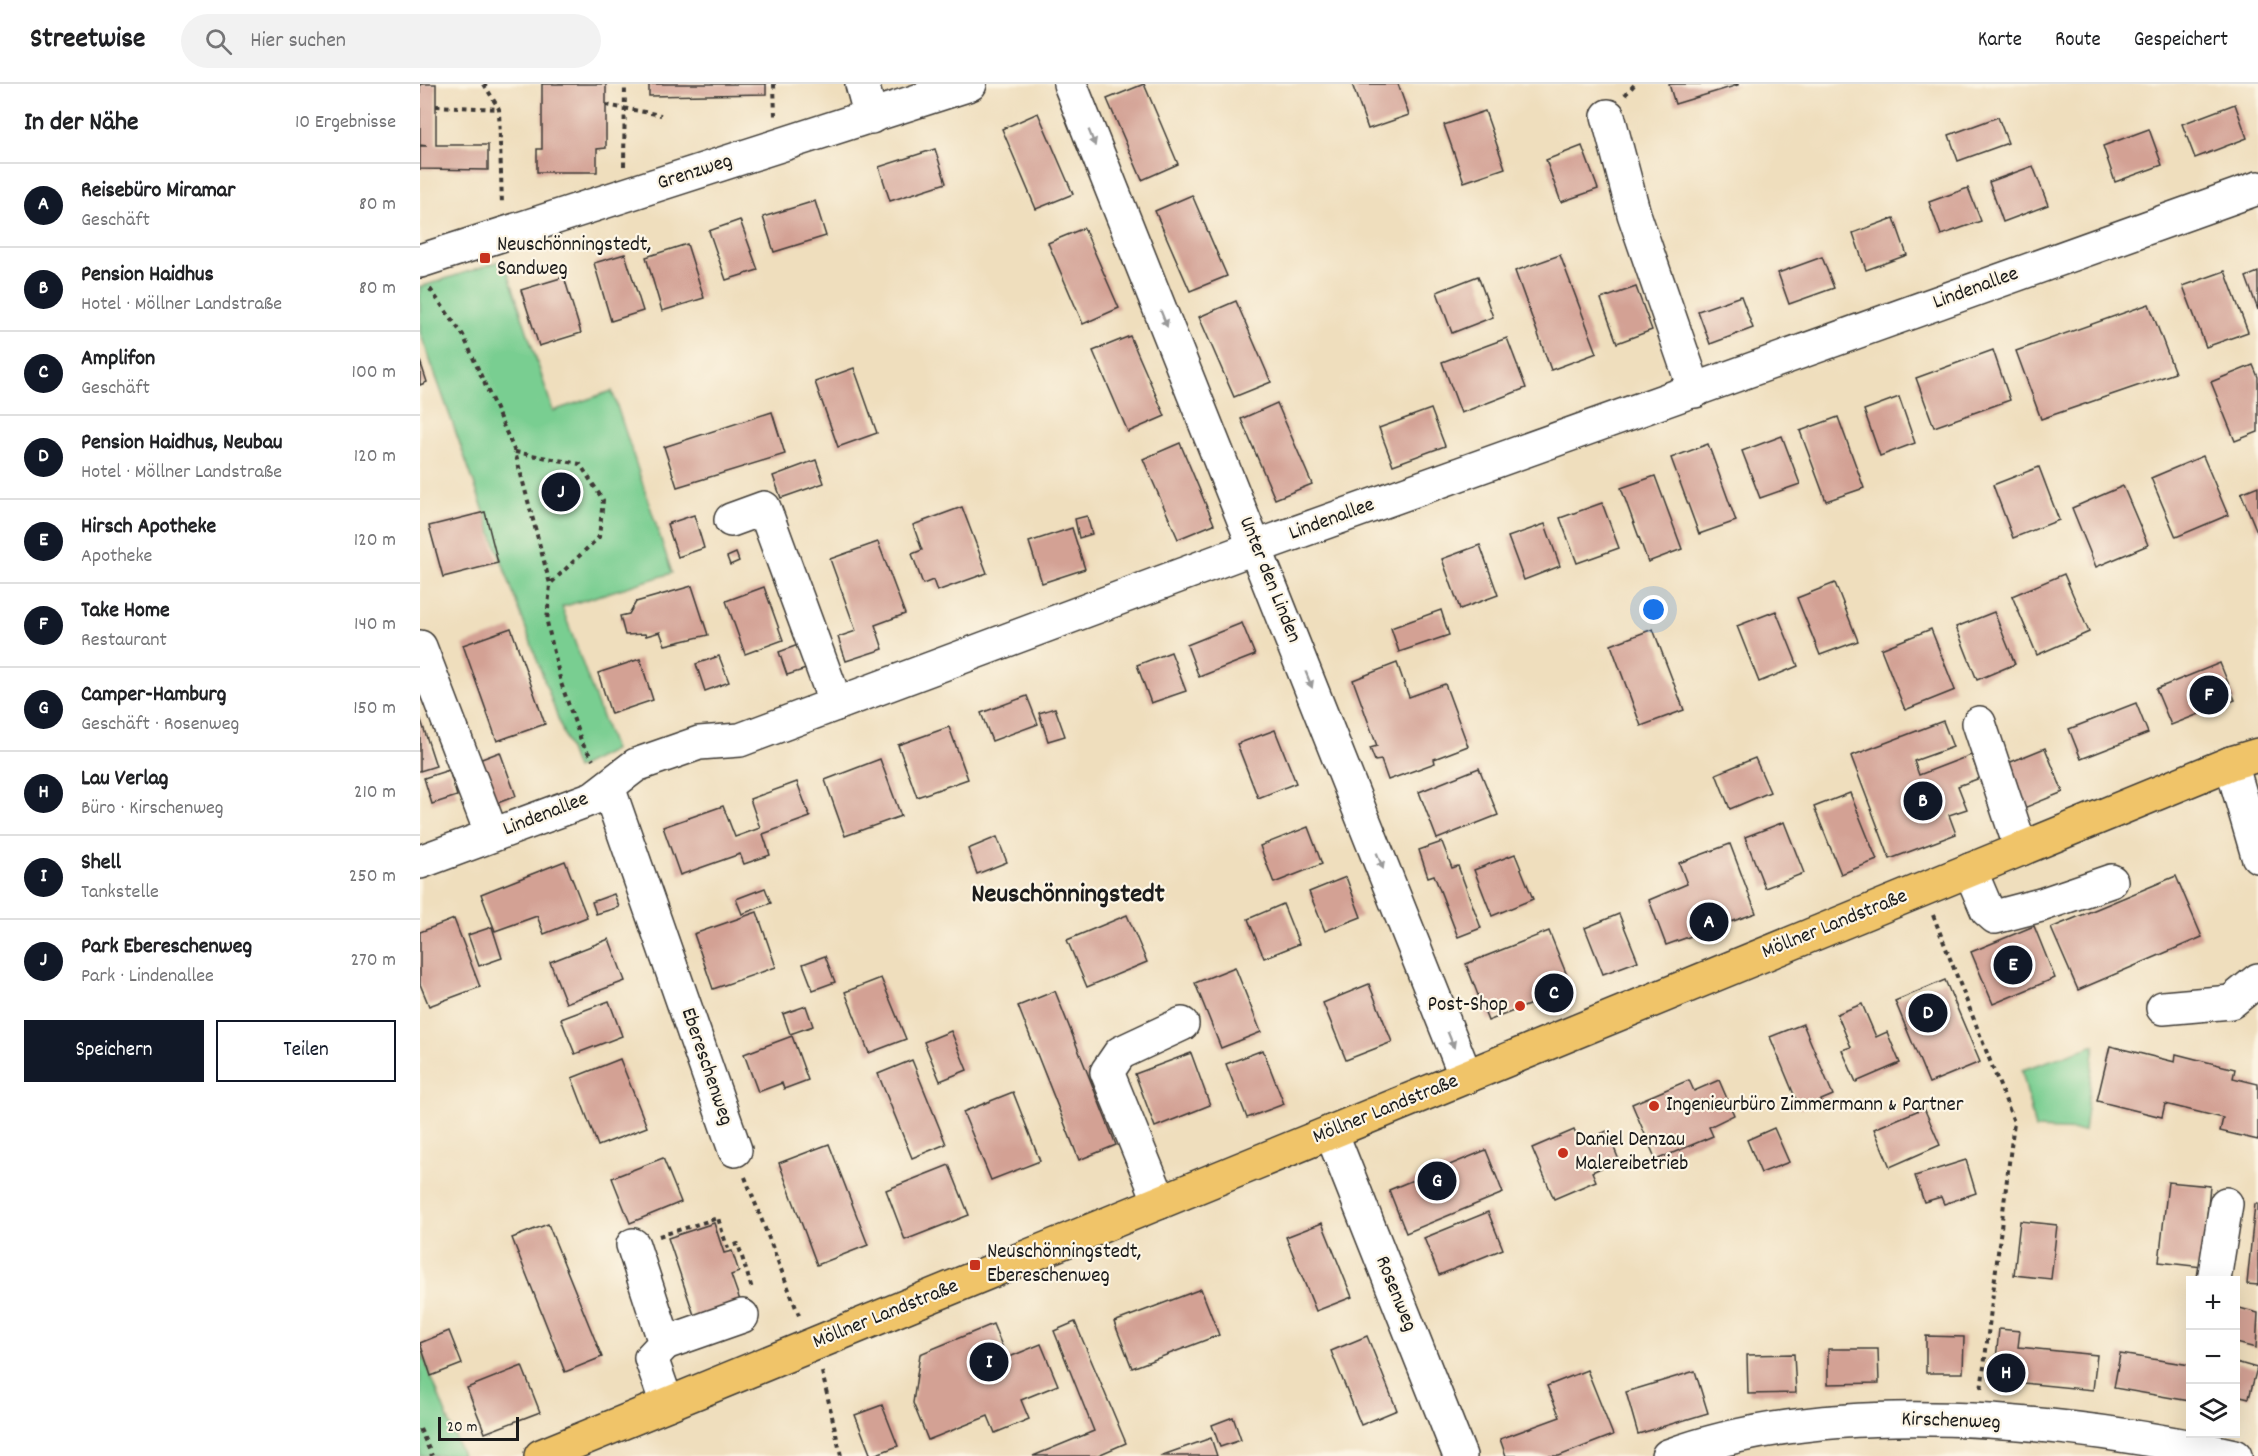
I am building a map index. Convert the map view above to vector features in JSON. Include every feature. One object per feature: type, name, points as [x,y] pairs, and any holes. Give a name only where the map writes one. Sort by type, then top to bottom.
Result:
[{"type":"main road","name":"Möllner Landstraße","points":[[541,1456],[2244,759],[2258,747]]},
{"type":"street","points":[[862,84],[871,117]]},
{"type":"street","name":"Grenzweg","points":[[423,274],[622,196],[970,84]]},
{"type":"street","name":"Unter den Linden","points":[[1070,84],[1466,1077]]},
{"type":"street","points":[[1608,116],[1634,214],[1695,391]]},
{"type":"street","name":"Lindenallee","points":[[420,862],[593,798],[636,765],[699,743],[741,740],[1256,547],[2258,188]]},
{"type":"street","points":[[731,520],[764,508],[836,704]]},
{"type":"street","points":[[420,647],[492,835]]},
{"type":"street","points":[[1979,723],[2021,849]]},
{"type":"street","points":[[2244,759],[2258,856]]},
{"type":"street","name":"Ebereschenweg","points":[[608,787],[735,1150]]},
{"type":"street","points":[[1970,870],[1987,910],[1995,916],[2041,905],[2111,881]]},
{"type":"street","points":[[2163,1008],[2231,1002],[2258,980]]},
{"type":"street","points":[[1160,1203],[1107,1072],[1120,1053],[1182,1024]]},
{"type":"street","name":"Rosenweg","points":[[1331,1132],[1460,1456]]},
{"type":"street","points":[[2215,1276],[2226,1204]]},
{"type":"street","points":[[633,1245],[665,1343]]},
{"type":"street","points":[[667,1404],[651,1358],[665,1343],[742,1316]]},
{"type":"street","name":"Kirschenweg","points":[[1668,1456],[1692,1447],[1744,1446],[1780,1427],[1886,1420],[2083,1428],[2189,1440],[2235,1456]]},
{"type":"path","points":[[484,84],[499,109],[502,211]]},
{"type":"path","points":[[622,196],[625,84]]},
{"type":"path","points":[[774,84],[775,117]]},
{"type":"path","points":[[606,105],[625,106],[661,115]]},
{"type":"path","points":[[436,106],[499,109]]},
{"type":"path","points":[[423,274],[463,335],[515,452],[550,584],[547,622],[561,683],[582,744],[608,787]]},
{"type":"path","points":[[515,452],[580,464],[603,500],[599,537],[550,584]]},
{"type":"path","points":[[1924,889],[2014,1122],[1978,1422]]},
{"type":"path","name":"Ebereschenweg","points":[[735,1150],[824,1376],[842,1456]]},
{"type":"path","points":[[633,1245],[718,1218],[727,1247],[738,1244],[759,1310],[742,1316]]},
{"type":"path","points":[[735,1260],[743,1258]]},
{"type":"path","points":[[420,1429],[432,1456]]},
{"type":"green space","points":[[504,260],[553,411],[612,391],[672,573],[562,607],[614,750],[576,769],[420,332],[420,287]]},
{"type":"green space","points":[[2095,1045],[2084,1131],[2035,1129],[2022,1070]]},
{"type":"green space","points":[[420,1348],[462,1455],[420,1456]]},
{"type":"building","points":[[420,84],[436,84],[436,145],[488,145],[488,170],[420,169],[420,146],[427,146],[420,145]]},
{"type":"building","points":[[542,84],[606,84],[606,148],[597,149],[597,172],[537,172],[537,149],[542,149]]},
{"type":"building","points":[[649,84],[766,84],[766,94],[649,96]]},
{"type":"building","points":[[1144,84],[1178,164],[1142,180],[1107,99]]},
{"type":"building","points":[[1352,84],[1398,84],[1409,115],[1368,129]]},
{"type":"building","points":[[1669,84],[1738,84],[1738,85],[1675,104]]},
{"type":"building","points":[[2235,104],[2247,138],[2195,158],[2182,124]]},
{"type":"building","points":[[1485,111],[1505,168],[1464,182],[1444,125]]},
{"type":"building","points":[[1038,113],[1073,194],[1036,209],[1002,129]]},
{"type":"building","points":[[1998,117],[2008,143],[1958,161],[1949,135]]},
{"type":"building","points":[[2149,129],[2162,165],[2115,182],[2103,146]]},
{"type":"building","points":[[1582,146],[1598,189],[1561,202],[1546,160]]},
{"type":"building","points":[[935,149],[946,183],[890,201],[879,167]]},
{"type":"building","points":[[2033,166],[2048,205],[2003,222],[1989,182]]},
{"type":"building","points":[[1968,188],[1981,221],[1941,235],[1929,202]]},
{"type":"building","points":[[1192,195],[1227,276],[1190,291],[1155,211]]},
{"type":"building","points":[[815,201],[826,236],[774,252],[763,217]]},
{"type":"building","points":[[1894,218],[1907,255],[1866,270],[1853,233]]},
{"type":"building","points":[[740,220],[758,270],[726,280],[709,231]]},
{"type":"building","points":[[1084,228],[1119,308],[1083,324],[1048,243]]},
{"type":"building","points":[[687,244],[704,298],[662,311],[646,257]]},
{"type":"building","points":[[625,254],[643,311],[611,321],[594,263]]},
{"type":"building","points":[[1560,255],[1597,353],[1551,370],[1515,271]]},
{"type":"building","points":[[1822,257],[1834,288],[1789,304],[1778,273]]},
{"type":"building","points":[[2225,271],[2248,332],[2206,347],[2183,286]]},
{"type":"building","points":[[2258,272],[2258,310],[2246,277]]},
{"type":"building","points":[[1478,276],[1493,317],[1452,333],[1437,292]]},
{"type":"building","points":[[564,277],[581,333],[539,346],[521,290]]},
{"type":"building","points":[[1636,287],[1652,330],[1617,343],[1601,299]]},
{"type":"building","points":[[1741,296],[1753,328],[1710,344],[1698,311]]},
{"type":"building","points":[[1236,301],[1271,382],[1234,397],[1199,317]]},
{"type":"building","points":[[2149,304],[2175,373],[2041,419],[2016,351]]},
{"type":"building","points":[[1130,336],[1165,416],[1128,432],[1093,351]]},
{"type":"building","points":[[1507,338],[1526,388],[1461,413],[1442,362]]},
{"type":"building","points":[[1993,350],[2010,400],[1934,427],[1916,378]]},
{"type":"building","points":[[420,361],[427,382],[420,385]]},
{"type":"building","points":[[2253,365],[2258,377],[2258,432],[2235,441],[2211,382]]},
{"type":"building","points":[[854,368],[877,433],[838,447],[815,382]]},
{"type":"building","points":[[1899,397],[1915,443],[1880,456],[1864,410]]},
{"type":"building","points":[[1277,403],[1312,484],[1275,499],[1241,419]]},
{"type":"building","points":[[1431,409],[1445,446],[1393,465],[1379,428]]},
{"type":"building","points":[[772,412],[785,454],[677,487],[664,447]]},
{"type":"building","points":[[1838,417],[1864,488],[1826,501],[1800,431]]},
{"type":"building","points":[[1782,436],[1800,484],[1760,498],[1742,451]]},
{"type":"building","points":[[1180,443],[1214,524],[1178,539],[1143,459]]},
{"type":"building","points":[[1708,444],[1736,521],[1699,534],[1671,458]]},
{"type":"building","points":[[2203,456],[2228,515],[2176,537],[2151,478]]},
{"type":"building","points":[[816,460],[824,483],[781,498],[773,476]]},
{"type":"building","points":[[2039,467],[2059,520],[2013,538],[1993,485]]},
{"type":"building","points":[[1655,476],[1682,549],[1648,562],[1621,488]]},
{"type":"building","points":[[2123,486],[2148,545],[2096,567],[2072,508]]},
{"type":"building","points":[[2258,486],[2258,534],[2241,493]]},
{"type":"building","points":[[1602,503],[1619,548],[1577,563],[1560,518]]},
{"type":"building","points":[[962,507],[987,573],[937,591],[933,580],[923,584],[912,554],[922,550],[913,525]]},
{"type":"building","points":[[485,512],[498,563],[443,577],[429,526]]},
{"type":"building","points":[[694,515],[704,548],[678,557],[667,524]]},
{"type":"building","points":[[1087,516],[1092,534],[1079,538],[1075,519]]},
{"type":"building","points":[[1545,524],[1560,566],[1524,580],[1508,537]]},
{"type":"building","points":[[1072,528],[1085,569],[1042,583],[1029,542]]},
{"type":"building","points":[[878,542],[905,614],[875,625],[883,649],[846,661],[838,637],[856,631],[830,559]]},
{"type":"building","points":[[1480,545],[1498,595],[1460,609],[1442,559]]},
{"type":"building","points":[[736,553],[739,561],[730,565],[727,557]]},
{"type":"building","points":[[2064,574],[2089,632],[2037,655],[2012,596]]},
{"type":"building","points":[[1835,583],[1858,641],[1820,655],[1797,598]]},
{"type":"building","points":[[692,586],[708,635],[665,645],[660,632],[646,636],[645,634],[625,635],[620,616],[629,614],[636,602]]},
{"type":"building","points":[[764,587],[783,640],[745,654],[726,601]]},
{"type":"building","points":[[1441,610],[1449,635],[1399,652],[1391,628]]},
{"type":"building","points":[[1776,611],[1798,666],[1759,682],[1737,626]]},
{"type":"building","points":[[1994,612],[2015,664],[1977,680],[1956,627]]},
{"type":"building","points":[[1242,623],[1255,655],[1199,677],[1187,645]]},
{"type":"building","points":[[511,628],[545,724],[497,741],[463,645]]},
{"type":"building","points":[[1653,629],[1684,710],[1641,726],[1611,645]]},
{"type":"building","points":[[1931,629],[1955,690],[1905,710],[1881,649]]},
{"type":"building","points":[[798,645],[806,669],[787,675],[779,652]]},
{"type":"building","points":[[1171,652],[1186,691],[1151,703],[1137,665]]},
{"type":"building","points":[[719,656],[729,682],[705,691],[696,664]]},
{"type":"building","points":[[640,659],[653,700],[611,714],[598,673]]},
{"type":"building","points":[[1397,663],[1409,697],[1445,684],[1468,746],[1434,759],[1435,763],[1388,780],[1381,760],[1375,761],[1370,748],[1377,746],[1353,680]]},
{"type":"building","points":[[2220,663],[2235,700],[2171,725],[2156,689]]},
{"type":"building","points":[[1027,696],[1038,724],[992,741],[981,713]]},
{"type":"building","points":[[2136,703],[2148,733],[2081,759],[2069,729]]},
{"type":"building","points":[[1055,708],[1065,736],[1048,741],[1039,713]]},
{"type":"building","points":[[420,717],[436,766],[420,771]]},
{"type":"building","points":[[1943,721],[1953,747],[1914,761],[1919,775],[1971,755],[1980,778],[1958,786],[1967,809],[1949,815],[1956,834],[1890,859],[1851,756]]},
{"type":"building","points":[[949,727],[968,779],[917,797],[898,745]]},
{"type":"building","points":[[1275,730],[1296,783],[1258,798],[1237,744]]},
{"type":"building","points":[[2045,748],[2063,792],[2019,810],[2001,766]]},
{"type":"building","points":[[500,752],[516,796],[495,804],[479,760]]},
{"type":"building","points":[[1755,758],[1770,792],[1730,809],[1716,774]]},
{"type":"building","points":[[880,759],[901,816],[845,836],[825,780]]},
{"type":"building","points":[[1479,768],[1498,815],[1437,839],[1419,792]]},
{"type":"building","points":[[449,770],[457,796],[432,804],[424,778]]},
{"type":"building","points":[[797,782],[810,817],[763,834],[770,855],[744,864],[740,854],[680,875],[663,827],[723,806],[735,837],[760,828],[750,799]]},
{"type":"building","points":[[1850,793],[1877,860],[1841,874],[1814,807]]},
{"type":"building","points":[[1784,822],[1804,873],[1765,888],[1745,837]]},
{"type":"building","points":[[1308,827],[1322,864],[1274,883],[1260,846]]},
{"type":"building","points":[[997,837],[1007,862],[977,874],[968,849]]},
{"type":"building","points":[[1442,842],[1452,868],[1458,866],[1481,928],[1458,937],[1434,875],[1428,877],[1419,850]]},
{"type":"building","points":[[1730,844],[1756,913],[1666,945],[1649,900],[1687,884],[1679,863]]},
{"type":"building","points":[[1515,854],[1533,899],[1492,916],[1474,870]]},
{"type":"building","points":[[565,861],[587,917],[544,934],[537,916],[495,931],[481,894]]},
{"type":"building","points":[[2176,876],[2202,937],[2078,990],[2051,928]]},
{"type":"building","points":[[1346,877],[1361,917],[1325,931],[1309,892]]},
{"type":"building","points":[[765,888],[771,903],[742,914],[736,899]]},
{"type":"building","points":[[614,894],[619,907],[596,914],[592,902]]},
{"type":"building","points":[[1283,904],[1299,944],[1264,958],[1248,919]]},
{"type":"building","points":[[757,912],[776,967],[713,989],[694,934]]},
{"type":"building","points":[[1619,914],[1638,961],[1603,974],[1585,928]]},
{"type":"building","points":[[1127,915],[1147,962],[1087,987],[1067,940]]},
{"type":"building","points":[[454,919],[480,987],[429,1006],[420,984],[420,932]]},
{"type":"building","points":[[2034,926],[2055,978],[1993,1004],[1971,952]]},
{"type":"building","points":[[492,927],[502,958],[479,966],[468,935]]},
{"type":"building","points":[[1549,931],[1572,988],[1488,1021],[1466,964]]},
{"type":"building","points":[[609,939],[625,981],[566,1003],[550,962]]},
{"type":"building","points":[[825,956],[835,982],[813,990],[803,964]]},
{"type":"building","points":[[1235,967],[1261,1032],[1221,1048],[1195,983]]},
{"type":"building","points":[[881,978],[906,1039],[869,1053],[845,992]]},
{"type":"building","points":[[1945,980],[1980,1062],[1929,1083],[1895,1001]]},
{"type":"building","points":[[1369,984],[1392,1042],[1346,1060],[1323,1003]]},
{"type":"building","points":[[1055,991],[1116,1145],[1079,1160],[1018,1006]]},
{"type":"building","points":[[609,1001],[622,1036],[575,1054],[561,1019]]},
{"type":"building","points":[[1862,1004],[1876,1037],[1887,1032],[1900,1063],[1856,1082],[1842,1050],[1851,1047],[1837,1014]]},
{"type":"building","points":[[806,1006],[813,1026],[790,1034],[783,1014]]},
{"type":"building","points":[[1803,1024],[1833,1095],[1800,1109],[1770,1037]]},
{"type":"building","points":[[951,1031],[967,1070],[940,1081],[924,1042]]},
{"type":"building","points":[[792,1036],[808,1080],[784,1089],[782,1083],[758,1092],[744,1054]]},
{"type":"building","points":[[2110,1046],[2175,1062],[2176,1054],[2235,1069],[2233,1078],[2258,1084],[2258,1140],[2220,1131],[2223,1118],[2165,1104],[2162,1117],[2097,1101]]},
{"type":"building","points":[[1263,1050],[1284,1104],[1247,1118],[1226,1064]]},
{"type":"building","points":[[1191,1053],[1210,1105],[1155,1127],[1135,1074]]},
{"type":"building","points":[[620,1059],[647,1127],[598,1146],[572,1078]]},
{"type":"building","points":[[912,1060],[946,1144],[912,1158],[878,1074]]},
{"type":"building","points":[[1689,1080],[1694,1091],[1719,1080],[1734,1115],[1709,1127],[1713,1136],[1656,1160],[1632,1104]]},
{"type":"building","points":[[1013,1092],[1040,1161],[991,1180],[963,1112]]},
{"type":"building","points":[[1924,1108],[1940,1145],[1890,1167],[1874,1129]]},
{"type":"building","points":[[1774,1128],[1789,1162],[1761,1173],[1747,1140]]},
{"type":"building","points":[[1574,1130],[1580,1143],[1607,1131],[1619,1160],[1592,1172],[1596,1181],[1554,1199],[1532,1148]]},
{"type":"building","points":[[829,1144],[868,1245],[817,1265],[779,1163]]},
{"type":"building","points":[[1486,1150],[1503,1193],[1406,1233],[1389,1190]]},
{"type":"building","points":[[663,1158],[681,1202],[630,1223],[612,1178]]},
{"type":"building","points":[[1966,1160],[1976,1193],[1944,1204],[1941,1197],[1924,1202],[1915,1176]]},
{"type":"building","points":[[949,1165],[969,1215],[905,1240],[886,1190]]},
{"type":"building","points":[[2168,1182],[2210,1186],[2202,1267],[2159,1262]]},
{"type":"building","points":[[2255,1204],[2258,1204],[2258,1285],[2247,1284]]},
{"type":"building","points":[[1488,1212],[1503,1249],[1439,1275],[1424,1238]]},
{"type":"building","points":[[2020,1221],[2057,1225],[2051,1279],[2014,1275]]},
{"type":"building","points":[[714,1223],[724,1253],[732,1251],[739,1272],[731,1275],[742,1306],[696,1321],[668,1238]]},
{"type":"building","points":[[1322,1223],[1352,1297],[1316,1311],[1286,1237]]},
{"type":"building","points":[[548,1224],[602,1357],[565,1372],[512,1238]]},
{"type":"building","points":[[1201,1289],[1219,1335],[1132,1368],[1114,1322]]},
{"type":"building","points":[[2240,1308],[2258,1313],[2256,1348],[2240,1344]]},
{"type":"building","points":[[1075,1322],[1126,1443],[1096,1456],[1033,1456],[1094,1431],[1054,1331]]},
{"type":"building","points":[[993,1324],[1007,1358],[1041,1344],[1058,1385],[1021,1400],[1029,1419],[995,1433],[988,1416],[928,1440],[913,1403],[920,1354]]},
{"type":"building","points":[[1999,1329],[2020,1331],[2018,1347],[2097,1355],[2093,1390],[1994,1380]]},
{"type":"building","points":[[449,1331],[462,1364],[431,1376],[420,1343]]},
{"type":"building","points":[[1367,1336],[1397,1410],[1361,1425],[1331,1351]]},
{"type":"building","points":[[1926,1336],[1964,1337],[1963,1373],[1926,1373]]},
{"type":"building","points":[[1828,1349],[1878,1349],[1879,1383],[1828,1384]]},
{"type":"building","points":[[1794,1354],[1796,1393],[1748,1394],[1747,1355]]},
{"type":"building","points":[[2120,1354],[2186,1364],[2186,1400],[2114,1388]]},
{"type":"building","points":[[2240,1363],[2257,1368],[2249,1398],[2240,1396]]},
{"type":"building","points":[[522,1366],[540,1412],[485,1433],[467,1388]]},
{"type":"building","points":[[1587,1370],[1613,1435],[1559,1456],[1506,1456],[1500,1439],[1560,1417],[1547,1386]]},
{"type":"building","points":[[1695,1371],[1708,1413],[1638,1434],[1626,1392]]},
{"type":"building","points":[[882,1405],[898,1446],[871,1456],[855,1415]]},
{"type":"building","points":[[1233,1417],[1241,1440],[1220,1447],[1212,1425]]},
{"type":"building","points":[[1211,1438],[1217,1456],[1160,1456]]},
{"type":"place","name":"Neuschönningstedt, Sandweg","points":[[485,258]]},
{"type":"place","name":"Park Ebereschenweg","points":[[561,492]]},
{"type":"place","name":"Take Home","points":[[2209,695]]},
{"type":"place","name":"Pension Haidhus","points":[[1923,801]]},
{"type":"place","name":"Reisebüro Miramar","points":[[1709,922]]},
{"type":"place","name":"Hirsch Apotheke","points":[[2013,965]]},
{"type":"place","name":"Amplifon","points":[[1554,993]]},
{"type":"place","name":"Post-Shop","points":[[1520,1006]]},
{"type":"place","name":"Pension Haidhus, Neubau","points":[[1928,1013]]},
{"type":"place","name":"Ingenieurbüro Zimmermann & Partner","points":[[1654,1106]]},
{"type":"place","name":"Daniel Denzau Malereibetrieb","points":[[1563,1153]]},
{"type":"place","name":"Camper-Hamburg","points":[[1437,1181]]},
{"type":"place","name":"Neuschönningstedt, Ebereschenweg","points":[[975,1265]]},
{"type":"place","name":"Shell","points":[[989,1362]]},
{"type":"place","name":"Lau Verlag","points":[[2006,1373]]},
{"type":"district","name":"Neuschönningstedt","points":[[1068,895]]}]
